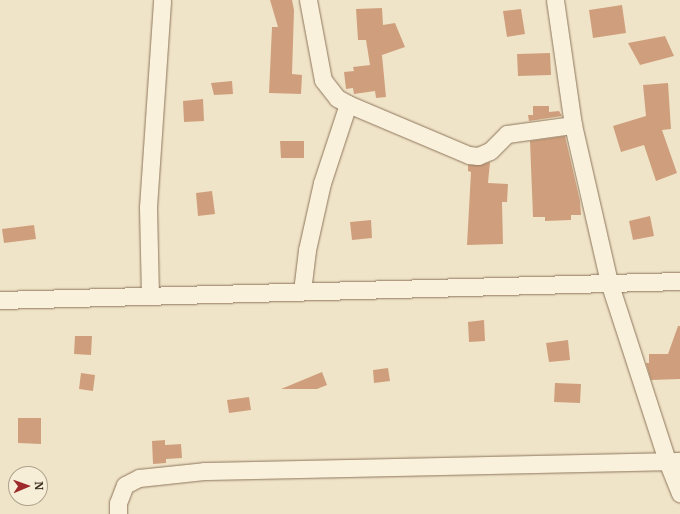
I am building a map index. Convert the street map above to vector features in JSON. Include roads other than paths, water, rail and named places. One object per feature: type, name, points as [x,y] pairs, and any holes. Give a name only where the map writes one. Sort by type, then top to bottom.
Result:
[{"type":"street","points":[[150,296],[148,207],[162,0]]},
{"type":"street","points":[[308,0],[323,80],[328,89],[348,104],[469,155],[478,156],[490,151],[507,134],[573,125]]},
{"type":"street","points":[[555,0],[573,125],[609,282],[673,461],[680,494]]},
{"type":"street","points":[[302,291],[307,250],[322,183],[348,104]]},
{"type":"street","points":[[0,300],[680,281]]},
{"type":"street","points":[[118,514],[118,503],[125,485],[139,478],[197,472],[673,461]]}]
